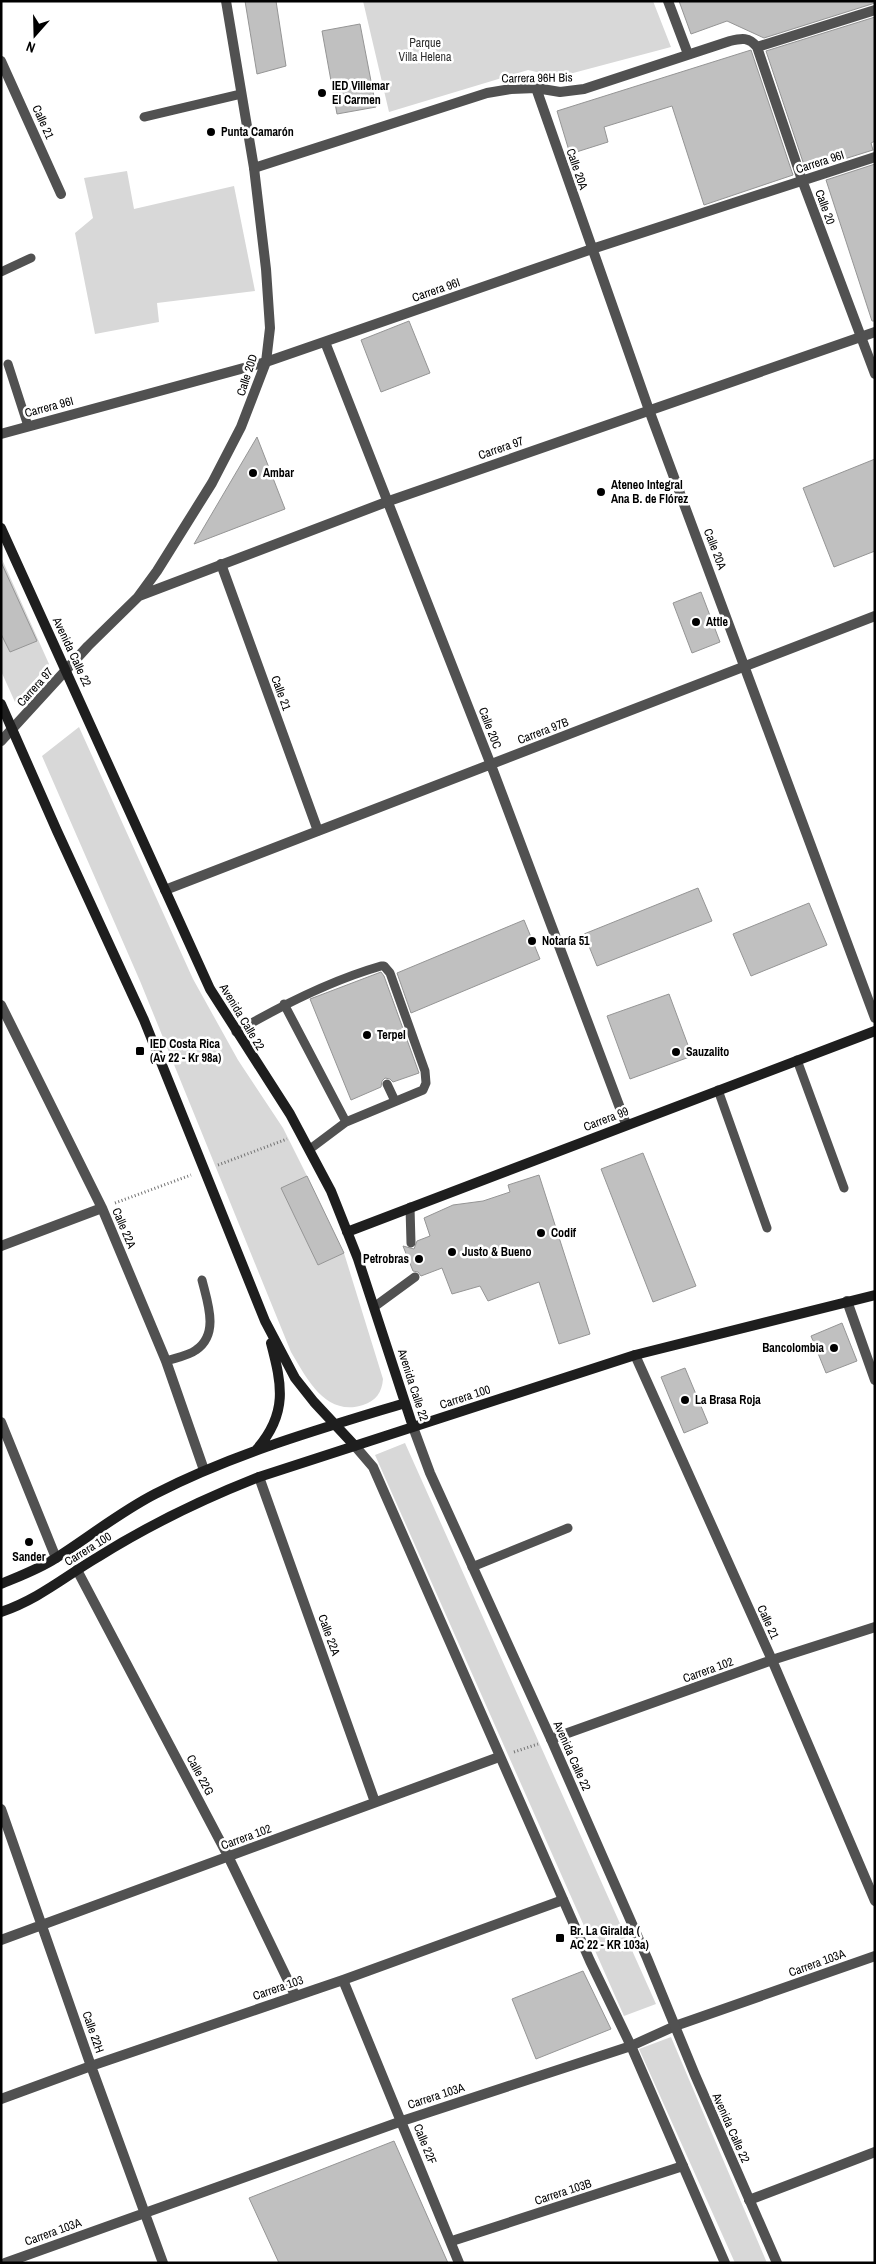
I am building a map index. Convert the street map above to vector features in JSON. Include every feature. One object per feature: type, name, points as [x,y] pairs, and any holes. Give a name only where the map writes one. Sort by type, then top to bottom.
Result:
[{"type":"main road","name":"Avenida Calle 22","points":[[1,528],[210,989],[290,1114],[310,1149],[347,1232],[374,1307],[413,1427]]},
{"type":"main road","points":[[1,704],[144,1020],[265,1320],[295,1378],[314,1402],[355,1446]]},
{"type":"main road","name":"Carrera 99","points":[[347,1232],[626,1124],[875,1031]]},
{"type":"main road","name":"Carrera 100","points":[[1,1612],[47,1592],[77,1570],[163,1518],[210,1496],[259,1477],[635,1355],[875,1295]]},
{"type":"main road","points":[[257,1449],[275,1422],[281,1391],[279,1374],[265,1320]]},
{"type":"main road","name":"Carrera 100","points":[[1,1584],[34,1571],[120,1514],[154,1494],[204,1470],[257,1449],[405,1403]]},
{"type":"street","name":"Calle 20D","points":[[67,670],[88,646],[138,597],[157,571],[212,483],[241,427],[266,362],[270,328],[269,299],[254,168],[226,1]]},
{"type":"street","points":[[668,1],[688,54]]},
{"type":"street","points":[[757,47],[875,10]]},
{"type":"street","name":"Carrera 96H Bis","points":[[254,168],[487,94],[511,89],[536,88],[560,92],[584,89],[742,38],[751,40],[757,47]]},
{"type":"street","name":"Calle 20","points":[[757,47],[802,180],[875,374]]},
{"type":"street","name":"Calle 21","points":[[1,61],[61,194]]},
{"type":"street","name":"Calle 20A","points":[[536,88],[649,410],[875,1018]]},
{"type":"street","name":"Carrera 96I","points":[[1,434],[266,362],[592,249],[875,157]]},
{"type":"street","name":"Carrera 97","points":[[138,597],[389,501],[875,332]]},
{"type":"street","name":"Calle 20C","points":[[325,342],[491,765],[626,1124]]},
{"type":"street","name":"Calle 21","points":[[221,564],[318,831]]},
{"type":"street","name":"Carrera 97B","points":[[165,890],[875,616]]},
{"type":"street","name":"Carrera 97","points":[[1,741],[67,670]]},
{"type":"street","name":"Calle 22A","points":[[1,1004],[102,1208],[166,1361],[204,1470]]},
{"type":"street","points":[[1,1246],[102,1208]]},
{"type":"street","points":[[846,1301],[875,1380]]},
{"type":"street","name":"Calle 21","points":[[635,1355],[772,1660],[875,1901]]},
{"type":"street","points":[[1,1422],[56,1558]]},
{"type":"street","name":"Avenida Calle 22","points":[[413,1427],[430,1473],[551,1739],[777,2263]]},
{"type":"street","points":[[355,1446],[373,1467],[563,1900],[631,2046],[725,2263]]},
{"type":"street","name":"Calle 22A","points":[[259,1477],[375,1802]]},
{"type":"street","name":"Calle 22G","points":[[77,1570],[228,1856],[295,1995]]},
{"type":"street","name":"Carrera 102","points":[[551,1739],[772,1660],[875,1627]]},
{"type":"street","name":"Carrera 102","points":[[1,1940],[500,1757]]},
{"type":"street","name":"Calle 22H","points":[[1,1809],[91,2066],[163,2263]]},
{"type":"street","name":"Carrera 103","points":[[1,2099],[295,1995],[343,1980],[563,1900]]},
{"type":"street","name":"Carrera 103A","points":[[5,2263],[402,2120],[631,2046],[675,2026],[875,1956]]},
{"type":"street","name":"Calle 22F","points":[[343,1980],[452,2241],[459,2263]]},
{"type":"street","points":[[749,2200],[875,2152]]},
{"type":"street","name":"Carrera 103B","points":[[452,2241],[682,2166]]},
{"type":"lane","points":[[144,117],[241,94]]},
{"type":"lane","points":[[1,272],[31,258]]},
{"type":"lane","points":[[8,364],[28,426]]},
{"type":"lane","points":[[236,1032],[284,1004],[381,966],[384,966],[390,973],[425,1071],[426,1083],[423,1090],[346,1122],[310,1149]]},
{"type":"lane","points":[[284,1004],[346,1122]]},
{"type":"lane","points":[[797,1060],[844,1188]]},
{"type":"lane","points":[[387,1084],[394,1101]]},
{"type":"lane","points":[[718,1090],[767,1228]]},
{"type":"lane","points":[[410,1207],[411,1243]]},
{"type":"lane","points":[[374,1307],[415,1278]]},
{"type":"lane","points":[[166,1361],[197,1350],[206,1337],[212,1316],[202,1280]]},
{"type":"lane","points":[[472,1567],[568,1528]]},
{"type":"path","points":[[500,1757],[551,1739]]},
{"type":"green space","name":"Parque Villa Helena","points":[[363,1],[653,1],[671,47],[558,77],[528,70],[389,112]]},
{"type":"green space","points":[[127,171],[134,209],[234,186],[255,291],[157,303],[159,322],[95,334],[75,233],[93,218],[84,178]]},
{"type":"green space","points":[[1,557],[49,664],[15,702],[1,671]]},
{"type":"green space","points":[[79,727],[193,979],[238,1060],[283,1128],[307,1176],[282,1188],[318,1265],[344,1253],[383,1379],[378,1395],[368,1403],[350,1407],[338,1406],[328,1401],[311,1384],[291,1352],[140,981],[42,756]]},
{"type":"green space","points":[[405,1443],[656,2004],[624,2016],[375,1455]]},
{"type":"green space","points":[[671,2037],[767,2263],[735,2263],[639,2049]]},
{"type":"building","points":[[245,1],[276,1],[286,66],[257,74]]},
{"type":"building","points":[[679,1],[875,1],[875,3],[764,38],[727,21],[691,34]]},
{"type":"building","points":[[875,17],[875,141],[871,143],[873,150],[806,171],[766,51]]},
{"type":"building","points":[[360,24],[376,107],[337,114],[322,31]]},
{"type":"building","points":[[751,50],[793,175],[704,205],[672,106],[604,127],[608,142],[570,154],[557,111]]},
{"type":"building","points":[[875,164],[875,321],[872,321],[826,180]]},
{"type":"building","points":[[409,321],[430,373],[381,392],[361,340]]},
{"type":"building","name":"Ambar","points":[[257,437],[285,509],[194,544]]},
{"type":"building","points":[[875,459],[875,551],[834,567],[803,488]]},
{"type":"building","points":[[1,562],[37,641],[10,652],[1,634]]},
{"type":"building","name":"Attle","points":[[701,592],[720,642],[692,653],[673,603]]},
{"type":"building","points":[[698,888],[712,921],[597,966],[584,934]]},
{"type":"building","points":[[809,903],[827,945],[751,976],[733,934]]},
{"type":"building","points":[[524,920],[540,959],[411,1013],[397,973]]},
{"type":"building","name":"Terpel","points":[[381,972],[419,1073],[393,1082],[385,1078],[382,1081],[381,1087],[351,1100],[310,999]]},
{"type":"building","points":[[669,994],[692,1056],[630,1079],[607,1016]]},
{"type":"building","points":[[643,1153],[696,1286],[653,1302],[601,1169]]},
{"type":"building","points":[[539,1175],[590,1334],[559,1344],[539,1282],[488,1301],[480,1286],[452,1294],[442,1268],[421,1276],[418,1272],[413,1271],[403,1246],[414,1249],[417,1241],[430,1236],[424,1218],[453,1205],[483,1201],[510,1192],[508,1185]]},
{"type":"building","points":[[307,1176],[344,1253],[318,1265],[281,1188]]},
{"type":"building","name":"Bancolombia","points":[[842,1323],[857,1361],[826,1373],[811,1336]]},
{"type":"building","name":"La Brasa Roja","points":[[685,1368],[708,1423],[684,1433],[661,1377]]},
{"type":"building","points":[[583,1971],[611,2029],[536,2059],[512,1999]]},
{"type":"building","points":[[394,2141],[448,2263],[279,2263],[249,2198]]},
{"type":"place","name":"IED Villemar El Carmen","points":[[322,93]]},
{"type":"place","name":"Punta Camarón","points":[[211,132]]},
{"type":"place","name":"Ambar","points":[[253,473]]},
{"type":"place","name":"Ateneo Integral Ana B. de Flórez","points":[[601,492]]},
{"type":"place","name":"Attle","points":[[696,622]]},
{"type":"place","name":"Notaría 51","points":[[532,941]]},
{"type":"place","name":"Terpel","points":[[367,1035]]},
{"type":"place","name":"IED Costa Rica (Av 22 - Kr 98a)","points":[[140,1051]]},
{"type":"place","name":"Sauzalito","points":[[676,1052]]},
{"type":"place","name":"Codif","points":[[541,1233]]},
{"type":"place","name":"Justo & Bueno","points":[[452,1252]]},
{"type":"place","name":"Petrobras","points":[[419,1259]]},
{"type":"place","name":"Bancolombia","points":[[834,1348]]},
{"type":"place","name":"La Brasa Roja","points":[[685,1400]]},
{"type":"place","name":"Sander","points":[[29,1542]]},
{"type":"place","name":"Br. La Giralda ( AC 22 - KR 103a)","points":[[560,1938]]}]
